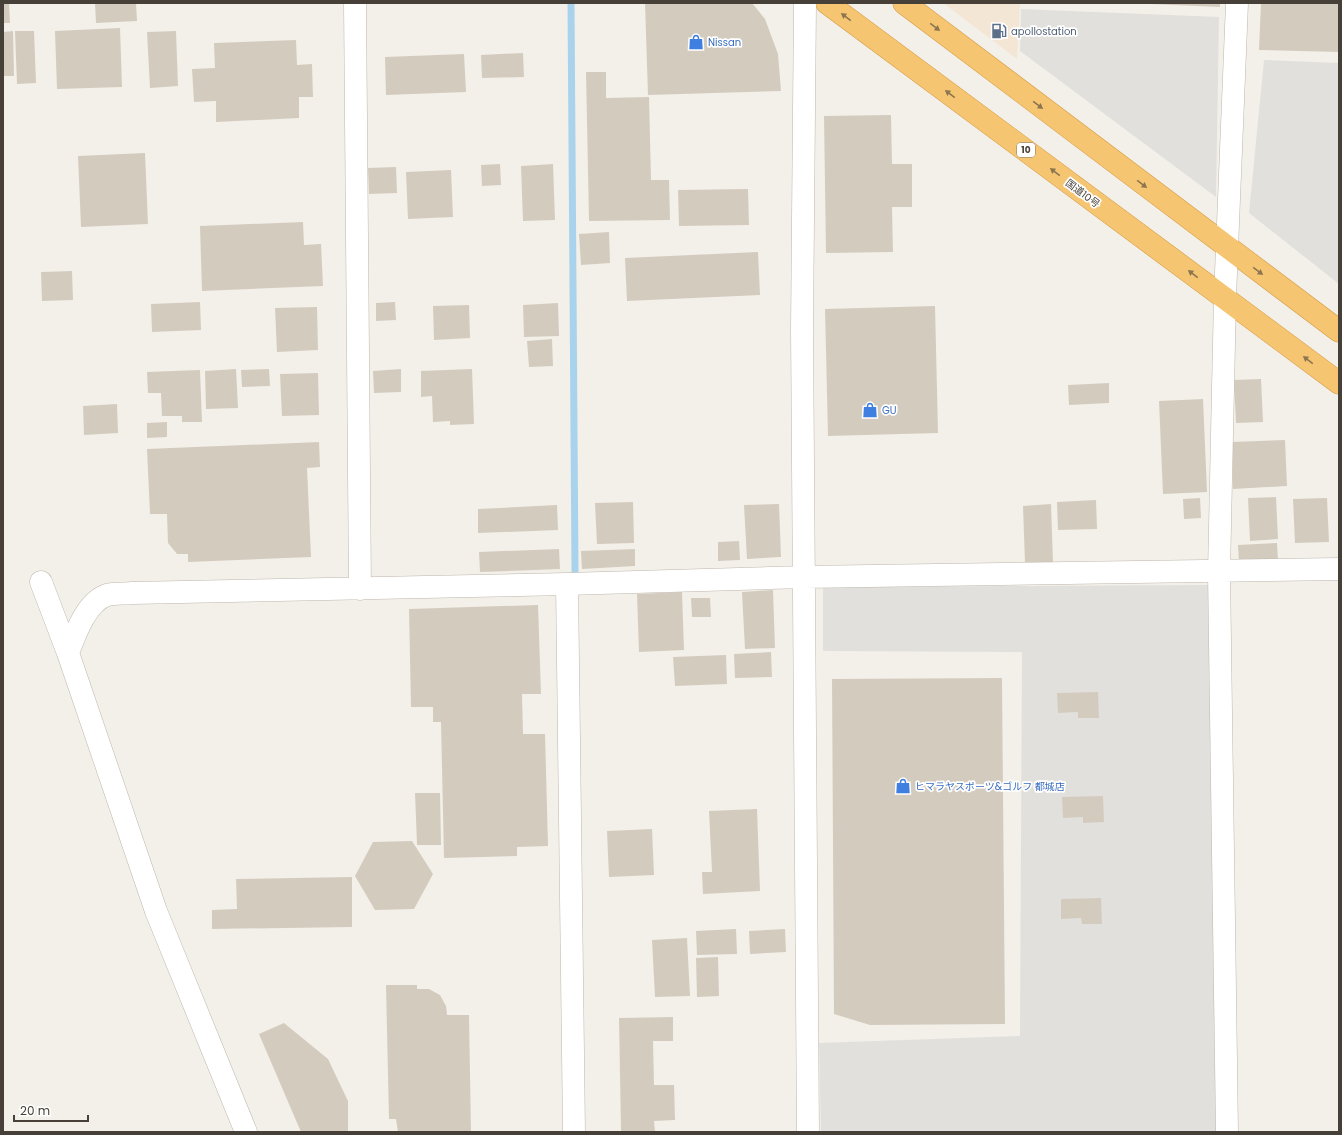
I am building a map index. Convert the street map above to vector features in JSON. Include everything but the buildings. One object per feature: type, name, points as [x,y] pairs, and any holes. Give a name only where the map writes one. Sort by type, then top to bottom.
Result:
[{"type":"highway","name":"国道10号","points":[[827,3],[1339,383]]},
{"type":"highway","points":[[904,3],[1339,331]]},
{"type":"street","points":[[355,3],[360,589]]},
{"type":"street","points":[[805,3],[802,329],[808,1132]]},
{"type":"street","points":[[1227,1132],[1219,572],[1224,297],[1237,3]]},
{"type":"street","points":[[68,653],[82,618],[106,595],[132,593],[360,589],[803,577],[1219,572],[1339,569]]},
{"type":"street","points":[[42,582],[68,653],[156,911],[246,1132]]},
{"type":"street","points":[[567,584],[574,1132]]},
{"type":"shaded area","name":"apollostation","points":[[943,3],[1020,3],[1017,59]]},
{"type":"shaded area","points":[[1021,9],[1219,17],[1216,197],[1020,51]]},
{"type":"shaded area","points":[[1264,60],[1339,63],[1339,284],[1249,213]]},
{"type":"shaded area","points":[[1209,585],[1218,1132],[821,1132],[819,1043],[1020,1036],[1022,652],[823,651],[823,587]]},
{"type":"waterway","points":[[571,3],[575,571]]},
{"type":"place","name":"apollostation","points":[[999,31]]},
{"type":"place","name":"Nissan","points":[[696,42]]},
{"type":"place","name":"GU","points":[[870,410]]},
{"type":"place","name":"ヒマラヤスポーツ&ゴルフ 都城店","points":[[903,786]]}]
